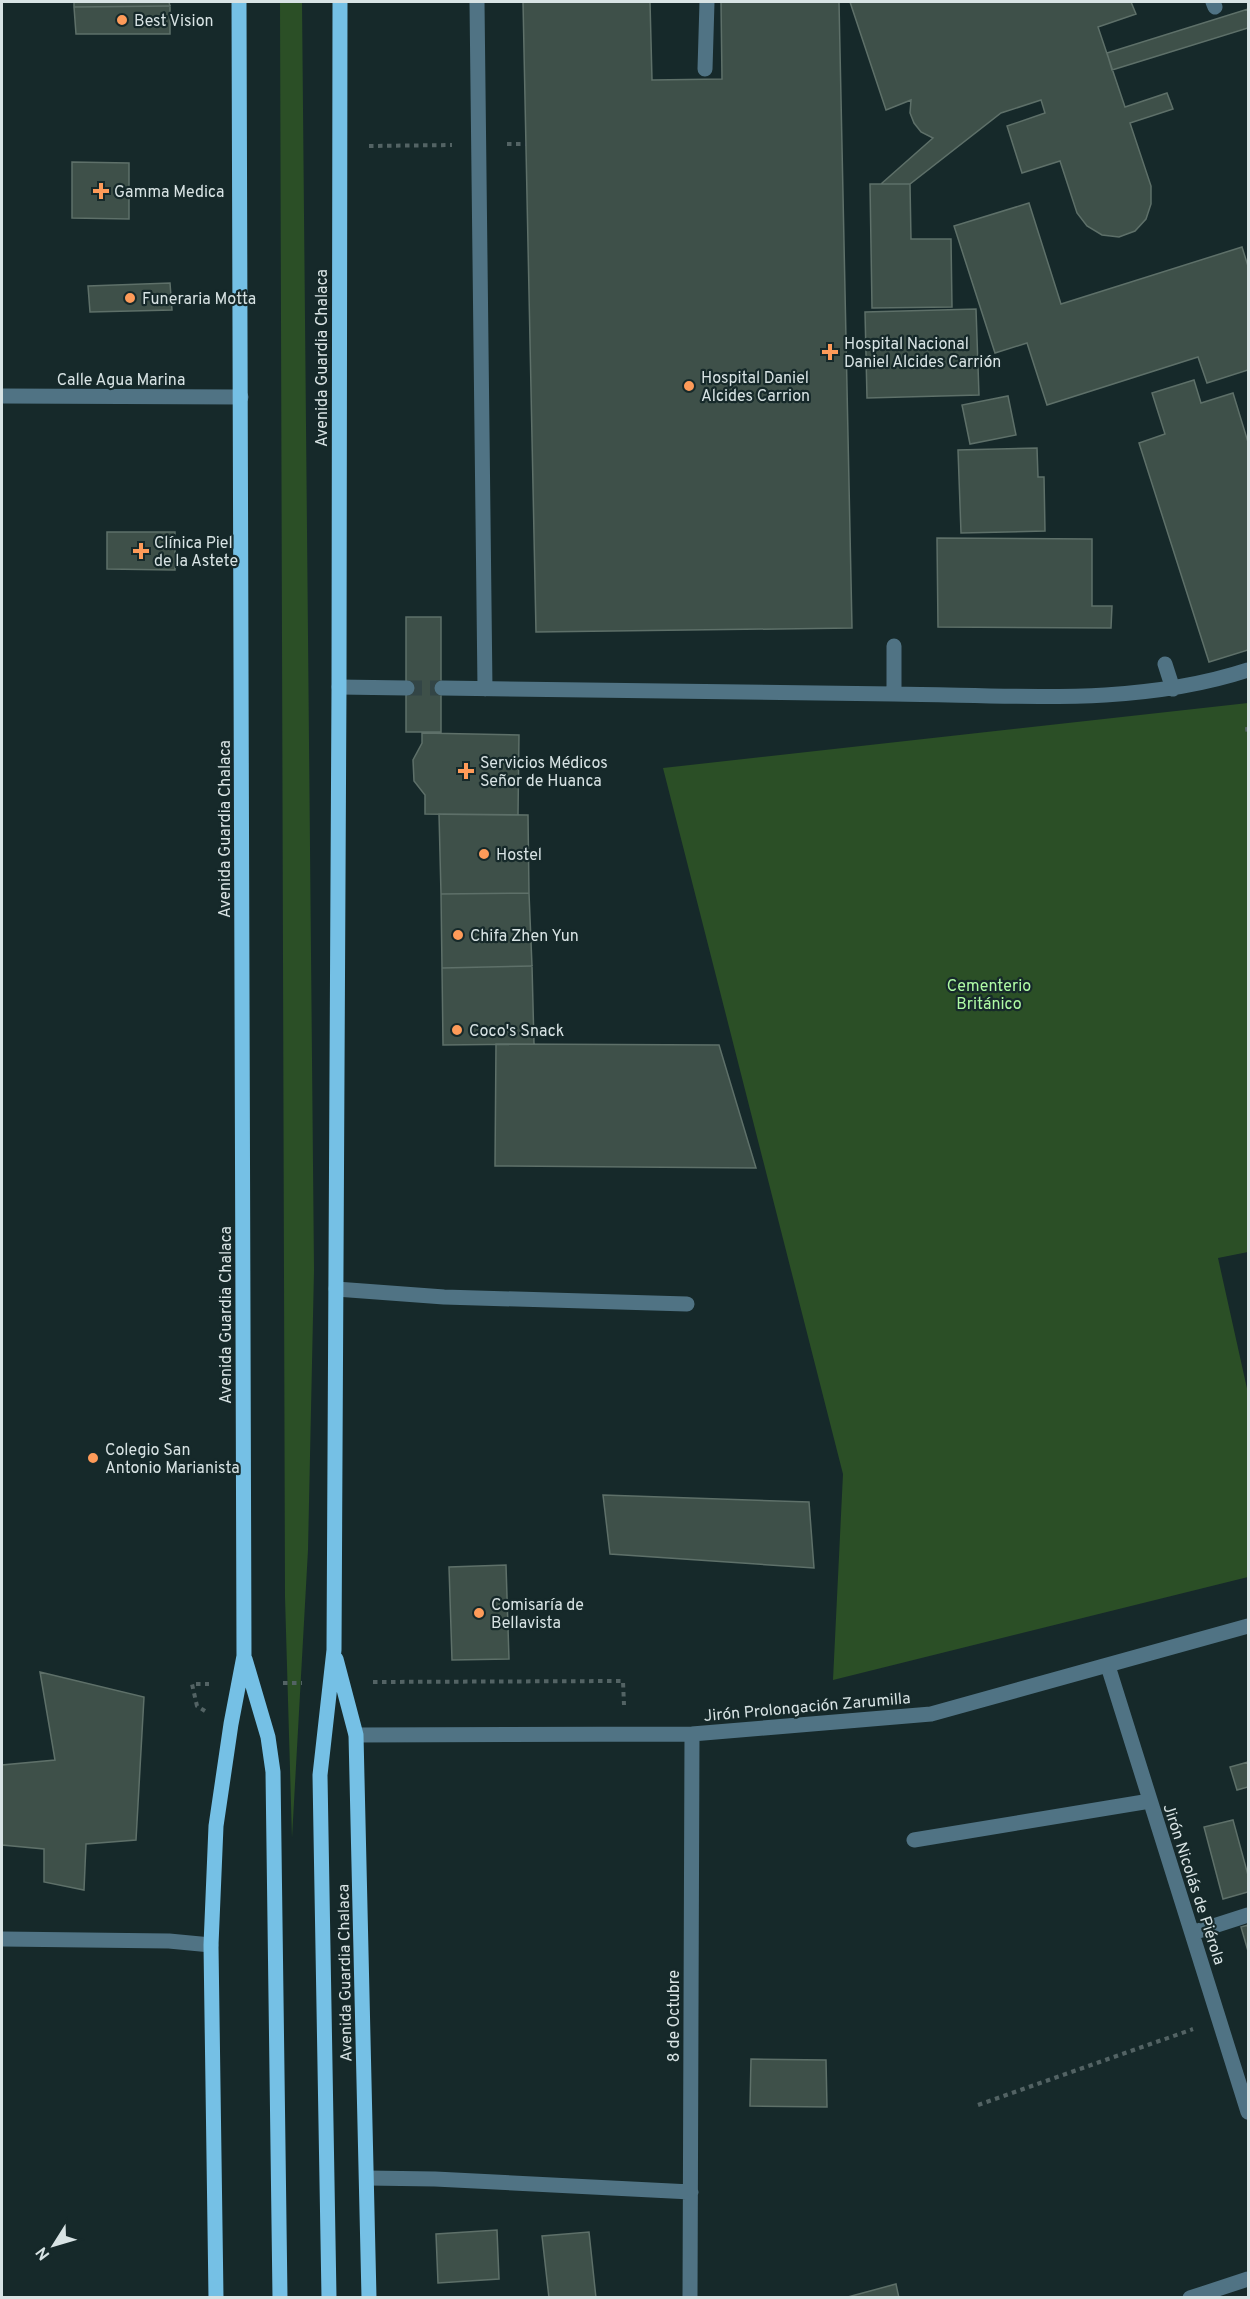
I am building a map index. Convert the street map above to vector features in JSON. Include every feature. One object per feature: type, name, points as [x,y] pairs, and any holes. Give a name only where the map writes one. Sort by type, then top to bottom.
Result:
[{"type":"main road","name":"Avenida Guardia Chalaca","points":[[216,2298],[211,1945],[216,1826],[244,1656],[239,2]]},
{"type":"main road","name":"Avenida Guardia Chalaca","points":[[329,2298],[320,1775],[334,1650],[340,2]]},
{"type":"main road","name":"Avenida Guardia Chalaca","points":[[334,1650],[356,1735],[369,2298]]},
{"type":"main road","name":"Avenida Guardia Chalaca","points":[[244,1656],[268,1737],[273,1772],[279,2298]]},
{"type":"street","points":[[477,2],[485,689]]},
{"type":"street","points":[[705,69],[707,2]]},
{"type":"street","name":"Calle Agua Marina","points":[[2,396],[241,397]]},
{"type":"street","points":[[894,646],[894,694]]},
{"type":"street","points":[[1165,664],[1173,688]]},
{"type":"street","points":[[442,688],[1091,696],[1173,688],[1248,670]]},
{"type":"street","points":[[339,687],[407,688]]},
{"type":"street","points":[[336,1289],[444,1297],[687,1304]]},
{"type":"street","name":"Jirón Prolongación Zarumilla","points":[[356,1735],[692,1734],[931,1714],[1248,1626]]},
{"type":"street","name":"Jirón Nicolás de Piérola","points":[[1108,1666],[1248,2112]]},
{"type":"street","name":"8 de Octubre","points":[[690,2298],[692,1734]]},
{"type":"street","points":[[914,1840],[1150,1801]]},
{"type":"street","points":[[1192,1933],[1248,1915]]},
{"type":"street","points":[[2,1939],[169,1941],[211,1945]]},
{"type":"street","points":[[367,2178],[435,2179],[691,2192]]},
{"type":"street","points":[[1190,2298],[1248,2279]]},
{"type":"path","points":[[405,146],[460,145]]},
{"type":"path","points":[[1247,728],[1248,735]]},
{"type":"path","points":[[450,1682],[623,1681],[626,1735]]},
{"type":"path","points":[[978,2104],[1219,2020]]},
{"type":"green space","points":[[280,2],[302,2],[314,1270],[308,1550],[292,1838],[285,1597]]},
{"type":"green space","name":"Cementerio Británico","points":[[1248,703],[1248,1252],[1218,1258],[1248,1393],[1248,1577],[833,1680],[843,1474],[663,768]]},
{"type":"building","points":[[74,2],[169,2],[170,6],[74,7]]},
{"type":"building","name":"Hospital Daniel Alcides Carrion","points":[[523,2],[650,2],[652,80],[722,79],[721,2],[839,2],[852,628],[536,632]]},
{"type":"building","points":[[850,2],[1131,2],[1136,14],[1098,27],[1125,107],[1167,93],[1173,109],[1130,123],[1151,186],[1151,204],[1146,219],[1135,231],[1119,237],[1102,235],[1087,226],[1077,213],[1060,161],[1022,173],[1007,126],[1045,113],[1041,100],[1001,113],[910,184],[881,184],[933,138],[921,132],[914,123],[910,113],[911,100],[886,110]]},
{"type":"building","name":"Best Vision","points":[[170,6],[170,34],[76,34],[74,7]]},
{"type":"building","points":[[1248,9],[1248,28],[1112,70],[1107,53]]},
{"type":"building","name":"Gamma Medica","points":[[72,162],[129,163],[129,219],[72,218]]},
{"type":"building","points":[[870,184],[910,184],[911,239],[951,239],[952,307],[872,308]]},
{"type":"building","points":[[1029,203],[1061,304],[1242,247],[1248,266],[1248,370],[1207,383],[1198,357],[1047,405],[1027,343],[995,353],[954,226]]},
{"type":"building","name":"Funeraria Motta","points":[[170,283],[172,310],[90,312],[88,286]]},
{"type":"building","points":[[976,309],[979,395],[867,398],[865,312]]},
{"type":"building","points":[[1194,380],[1201,403],[1233,393],[1248,442],[1248,650],[1209,662],[1139,443],[1165,434],[1152,393]]},
{"type":"building","points":[[1008,396],[1016,435],[970,444],[962,405]]},
{"type":"building","points":[[1037,448],[1038,477],[1044,477],[1045,531],[961,533],[958,450]]},
{"type":"building","name":"Clínica Piel de la Astete","points":[[107,532],[175,532],[175,570],[107,569]]},
{"type":"building","points":[[937,538],[1092,539],[1092,606],[1112,606],[1111,628],[938,627]]},
{"type":"building","points":[[406,617],[441,617],[441,732],[406,732]]},
{"type":"building","name":"Servicios Médicos Señor de Huanca","points":[[422,733],[519,735],[518,815],[425,814],[425,795],[414,781],[413,760],[422,743]]},
{"type":"building","name":"Hostel","points":[[439,814],[528,815],[529,893],[441,894]]},
{"type":"building","points":[[529,893],[532,966],[442,968],[441,894]]},
{"type":"building","points":[[532,966],[534,1044],[443,1045],[442,968]]},
{"type":"building","points":[[496,1044],[719,1045],[756,1168],[495,1166]]},
{"type":"building","points":[[603,1495],[809,1502],[814,1568],[610,1554]]},
{"type":"building","name":"Comisaría de Bellavista","points":[[506,1565],[509,1659],[452,1660],[449,1567]]},
{"type":"building","points":[[40,1672],[144,1697],[136,1840],[86,1844],[84,1890],[44,1882],[44,1849],[2,1845],[2,1765],[55,1760]]},
{"type":"building","points":[[1248,1762],[1248,1787],[1237,1790],[1230,1767]]},
{"type":"building","points":[[1233,1820],[1248,1875],[1248,1892],[1223,1899],[1204,1827]]},
{"type":"building","points":[[1248,1925],[1248,1951],[1241,1927]]},
{"type":"building","points":[[751,2059],[826,2060],[827,2107],[750,2106]]},
{"type":"building","points":[[497,2230],[499,2279],[438,2283],[436,2234]]},
{"type":"building","points":[[589,2232],[596,2298],[549,2298],[542,2236]]},
{"type":"building","points":[[896,2284],[899,2298],[844,2298]]},
{"type":"tunnel","points":[[407,688],[442,688]]},
{"type":"place","name":"Best Vision","points":[[122,20]]},
{"type":"place","name":"Gamma Medica","points":[[101,191]]},
{"type":"place","name":"Funeraria Motta","points":[[130,298]]},
{"type":"place","name":"Hospital Nacional Daniel Alcides Carrión","points":[[830,352]]},
{"type":"place","name":"Hospital Daniel Alcides Carrion","points":[[689,386]]},
{"type":"place","name":"Clínica Piel de la Astete","points":[[141,551]]},
{"type":"place","name":"Servicios Médicos Señor de Huanca","points":[[466,771]]},
{"type":"place","name":"Hostel","points":[[484,854]]},
{"type":"place","name":"Chifa Zhen Yun","points":[[458,935]]},
{"type":"place","name":"Coco's Snack","points":[[457,1030]]},
{"type":"place","name":"Colegio San Antonio Marianista","points":[[93,1458]]},
{"type":"place","name":"Comisaría de Bellavista","points":[[479,1613]]}]
